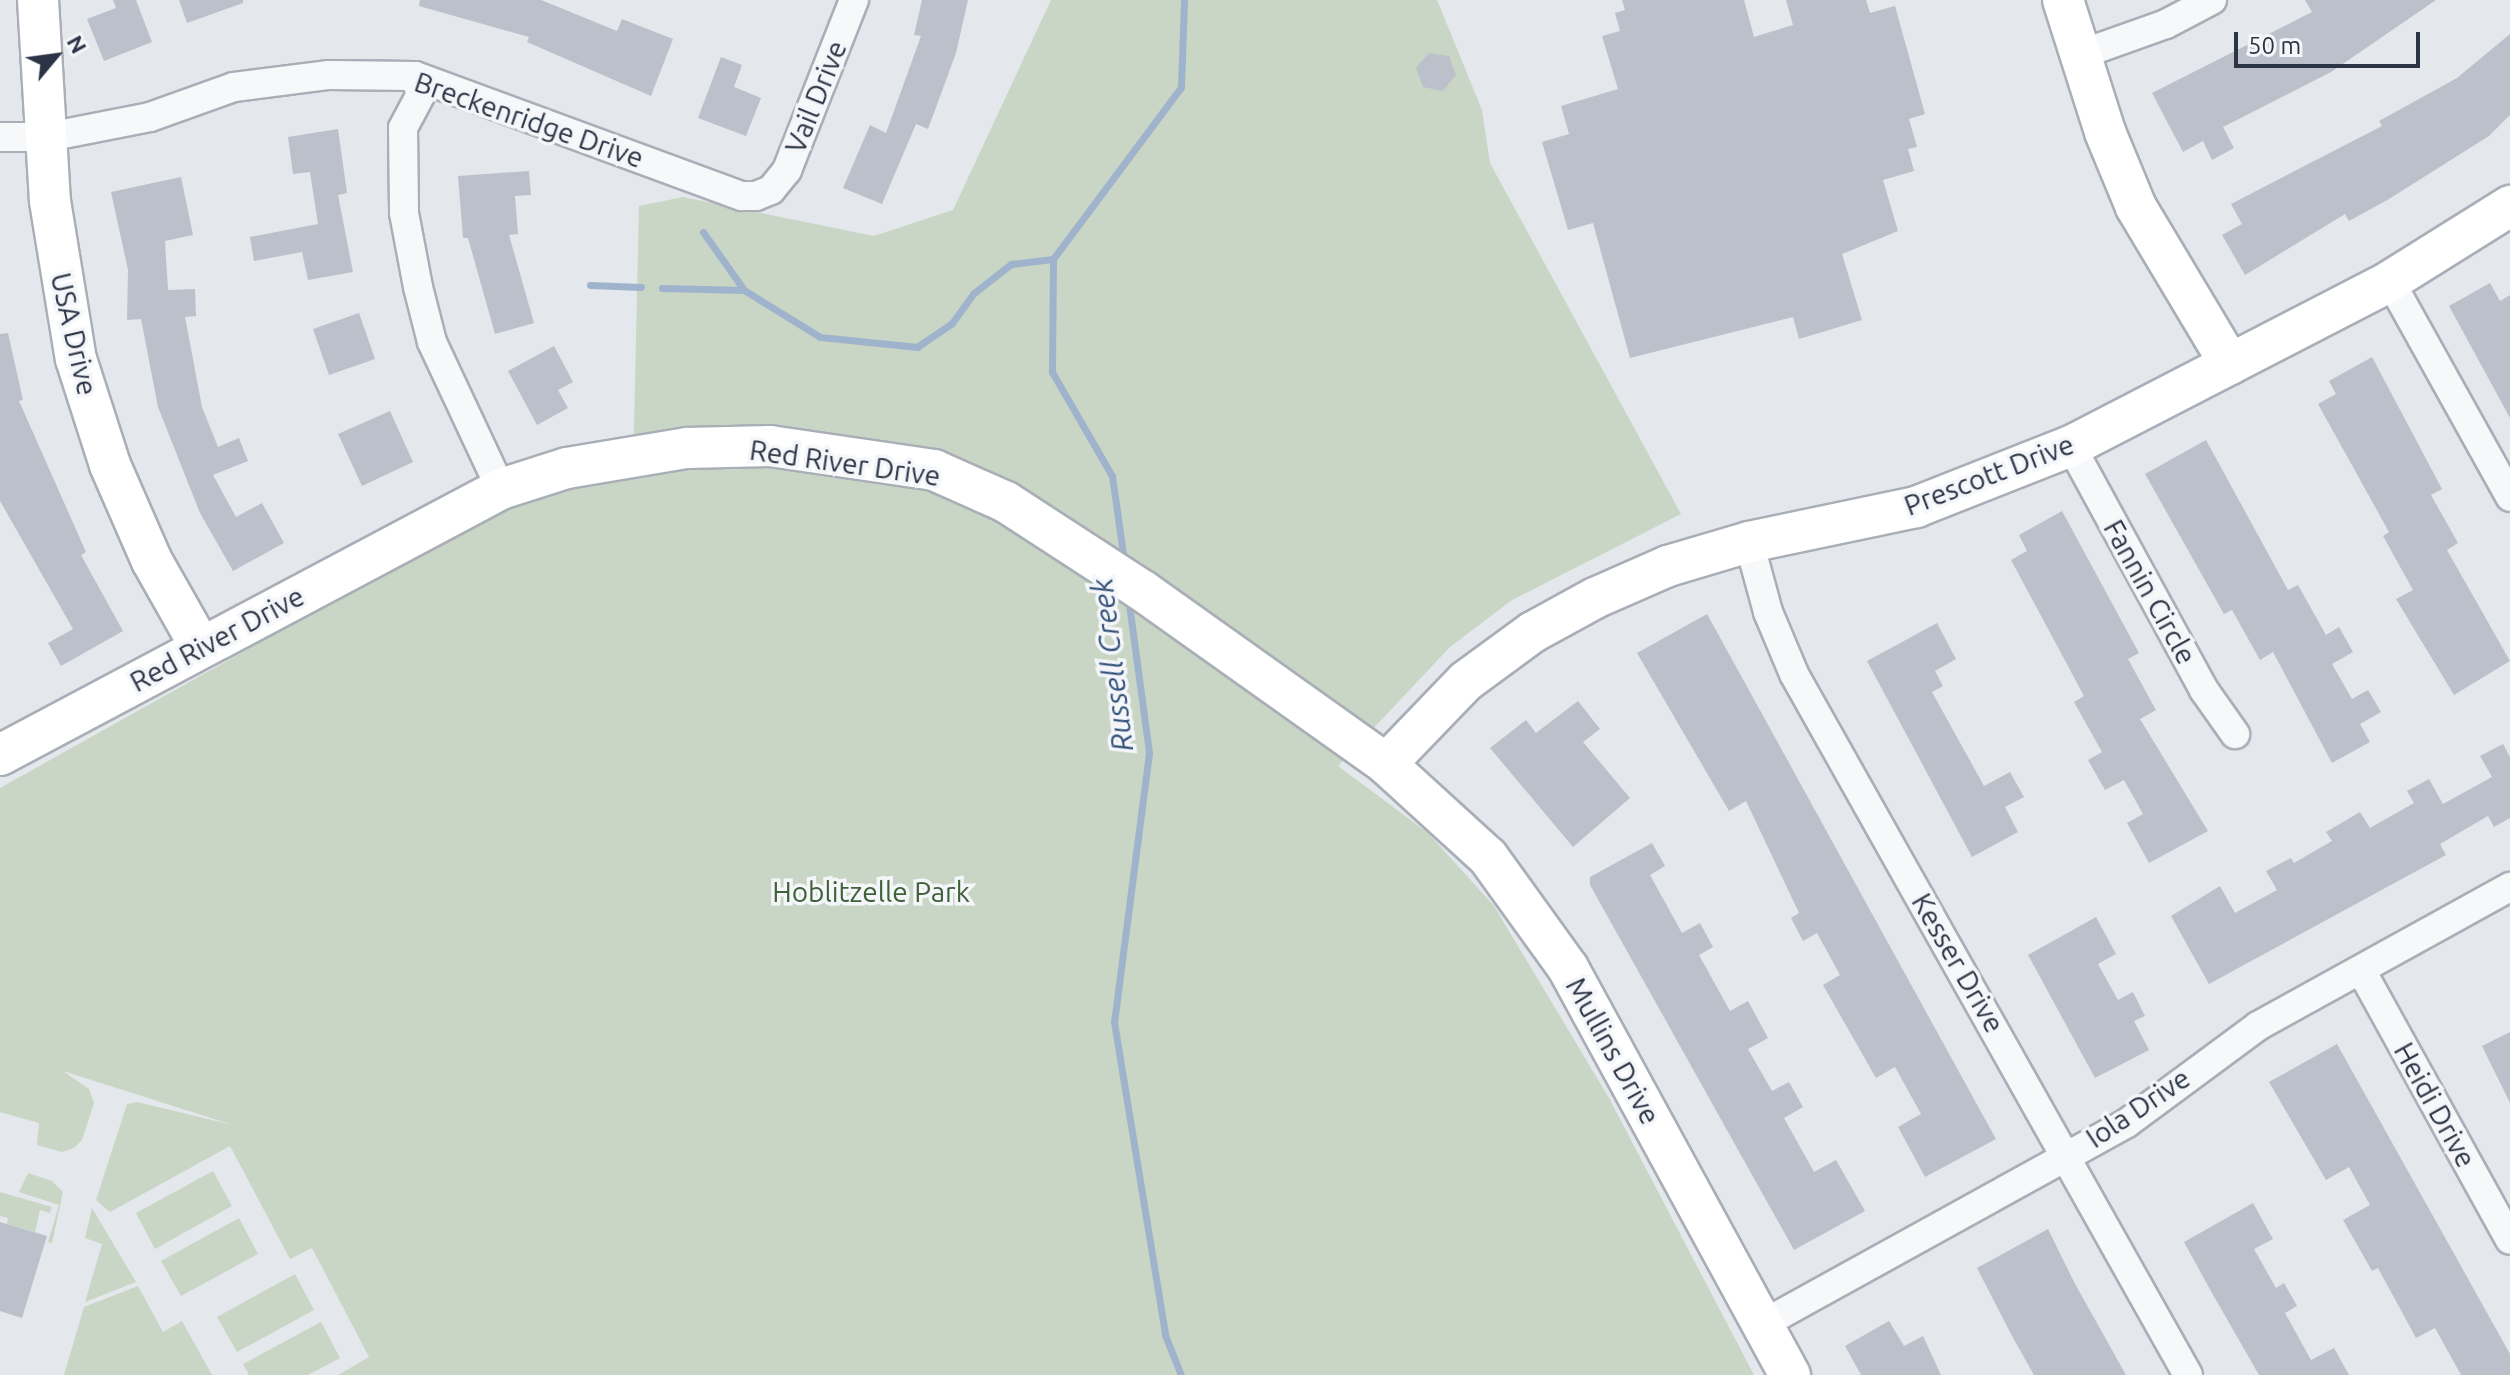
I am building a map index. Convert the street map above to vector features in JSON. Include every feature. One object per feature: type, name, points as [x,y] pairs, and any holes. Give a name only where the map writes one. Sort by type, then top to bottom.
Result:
[{"type":"street","name":"USA Drive","points":[[38,0],[58,272],[76,359],[110,465],[152,561],[200,646]]},
{"type":"street","name":"Vail Drive","points":[[771,190],[787,170],[854,0]]},
{"type":"street","points":[[2063,0],[2079,55],[2136,207],[2230,364]]},
{"type":"street","points":[[2079,55],[2166,24],[2212,0]]},
{"type":"street","name":"Breckenridge Drive","points":[[0,137],[48,137],[150,117],[234,87],[329,75],[415,76],[742,196],[771,190]]},
{"type":"street","points":[[415,76],[421,94],[403,128],[404,213],[418,287],[432,342],[501,489]]},
{"type":"street","name":"Prescott Drive","points":[[1386,764],[1466,681],[1533,632],[1668,566],[1749,542],[1916,507],[2071,446],[2390,281],[2510,206]]},
{"type":"street","points":[[2390,281],[2510,497]]},
{"type":"street","name":"Red River Drive","points":[[0,755],[200,646],[501,489],[567,468],[648,453],[770,446],[934,470],[1022,512],[1278,686],[1386,764]]},
{"type":"street","name":"Fannin Circle","points":[[2071,446],[2204,690],[2235,734]]},
{"type":"street","name":"Kesser Drive","points":[[1749,542],[1768,612],[1794,674],[2068,1155],[2188,1375]]},
{"type":"street","name":"Mullins Drive","points":[[1386,764],[1488,857],[1568,968],[1790,1375]]},
{"type":"street","name":"Iola Drive","points":[[1763,1324],[2127,1123],[2258,1026],[2510,887]]},
{"type":"street","name":"Heidi Drive","points":[[2361,970],[2510,1240]]},
{"type":"green space","name":"Hoblitzelle Park","points":[[1051,0],[1437,0],[1482,110],[1490,163],[1681,514],[1512,600],[1450,647],[1338,766],[1428,833],[1494,906],[1609,1098],[1754,1375],[338,1375],[369,1357],[312,1248],[290,1259],[230,1146],[110,1212],[96,1200],[127,1104],[137,1102],[233,1125],[63,1071],[89,1089],[94,1103],[82,1140],[74,1148],[62,1152],[37,1145],[39,1123],[0,1112],[0,788],[468,526],[565,487],[633,472],[639,206],[683,197],[874,236],[953,210]]},
{"type":"green space","points":[[213,1171],[232,1206],[155,1249],[136,1213]]},
{"type":"green space","points":[[28,1173],[52,1181],[63,1192],[52,1243],[48,1242],[59,1205],[19,1192]]},
{"type":"green space","points":[[0,1192],[52,1207],[50,1213],[40,1210],[35,1232],[7,1224],[8,1218],[0,1216]]},
{"type":"green space","points":[[92,1208],[136,1282],[85,1302],[102,1244],[85,1238]]},
{"type":"green space","points":[[239,1218],[258,1254],[181,1296],[161,1261]]},
{"type":"green space","points":[[295,1274],[314,1310],[237,1352],[217,1317]]},
{"type":"green space","points":[[138,1286],[163,1332],[182,1321],[212,1375],[64,1375],[84,1307]]},
{"type":"green space","points":[[321,1322],[340,1358],[308,1375],[249,1375],[243,1364]]},
{"type":"building","points":[[113,0],[136,0],[152,42],[104,61],[87,19],[116,8]]},
{"type":"building","points":[[179,0],[243,0],[243,3],[187,23]]},
{"type":"building","points":[[420,0],[541,0],[617,31],[622,19],[673,39],[651,96],[527,42],[529,37],[419,6]]},
{"type":"building","points":[[922,0],[968,0],[956,53],[928,129],[916,124],[882,204],[843,188],[870,125],[886,133],[921,36],[914,35]]},
{"type":"building","points":[[1622,0],[1744,0],[1754,37],[1793,25],[1786,0],[1866,0],[1870,13],[1895,6],[1925,114],[1909,119],[1917,147],[1908,149],[1914,171],[1883,180],[1898,231],[1842,254],[1862,320],[1799,339],[1793,317],[1630,358],[1593,223],[1568,230],[1542,142],[1569,134],[1561,106],[1618,89],[1602,36],[1620,31],[1615,13],[1625,10]]},
{"type":"building","points":[[2305,0],[2436,0],[2331,72],[2223,127],[2234,148],[2212,160],[2203,141],[2183,152],[2152,93],[2312,12]]},
{"type":"building","points":[[2510,34],[2510,115],[2489,136],[2389,199],[2349,221],[2345,214],[2245,275],[2222,235],[2242,224],[2231,204],[2382,126],[2379,121],[2457,78]]},
{"type":"building","points":[[1429,53],[1449,56],[1456,75],[1443,91],[1423,87],[1416,68]]},
{"type":"building","points":[[721,57],[742,65],[734,87],[761,98],[746,136],[698,118]]},
{"type":"building","points":[[338,129],[347,193],[338,195],[353,272],[308,280],[302,252],[254,261],[250,237],[318,224],[310,172],[293,174],[288,137]]},
{"type":"building","points":[[529,171],[531,195],[515,196],[518,234],[509,235],[534,323],[495,334],[468,238],[463,238],[458,176]]},
{"type":"building","points":[[181,177],[193,235],[165,241],[168,290],[195,289],[196,316],[185,317],[202,407],[218,447],[239,438],[248,461],[213,475],[236,517],[262,503],[284,543],[233,571],[200,513],[158,407],[141,319],[127,320],[128,270],[111,192]]},
{"type":"building","points":[[2490,283],[2500,301],[2510,295],[2510,418],[2449,306]]},
{"type":"building","points":[[359,313],[375,359],[329,375],[313,329]]},
{"type":"building","points":[[8,333],[23,400],[19,401],[86,552],[81,555],[123,631],[61,666],[48,643],[73,629],[0,501],[0,334]]},
{"type":"building","points":[[554,346],[573,382],[558,390],[568,408],[537,425],[508,371]]},
{"type":"building","points":[[2372,357],[2442,489],[2431,495],[2458,543],[2447,550],[2510,661],[2454,695],[2396,599],[2413,590],[2383,536],[2389,532],[2318,404],[2336,394],[2329,381]]},
{"type":"building","points":[[390,411],[413,462],[362,486],[338,434]]},
{"type":"building","points":[[2206,440],[2288,590],[2298,585],[2326,635],[2339,627],[2353,652],[2332,664],[2352,699],[2368,690],[2381,712],[2360,724],[2370,742],[2332,763],[2273,652],[2260,660],[2232,610],[2224,614],[2145,474]]},
{"type":"building","points":[[2062,511],[2139,653],[2128,659],[2156,710],[2140,719],[2208,831],[2149,863],[2127,823],[2143,814],[2124,780],[2105,790],[2088,760],[2102,752],[2074,702],[2084,696],[2011,560],[2027,551],[2019,535]]},
{"type":"building","points":[[1707,614],[1996,1139],[1925,1177],[1898,1127],[1921,1114],[1895,1067],[1876,1078],[1823,985],[1840,975],[1817,933],[1803,941],[1791,918],[1799,913],[1746,801],[1729,811],[1637,653]]},
{"type":"building","points":[[1937,623],[1956,659],[1935,671],[1943,686],[1932,692],[1984,786],[2010,772],[2024,797],[2005,807],[2018,832],[1972,857],[1867,661]]},
{"type":"building","points":[[1578,701],[1600,729],[1583,742],[1630,798],[1573,847],[1490,748],[1526,720],[1536,733]]},
{"type":"building","points":[[2503,744],[2510,757],[2510,818],[2494,827],[2488,816],[2440,844],[2446,855],[2209,984],[2171,916],[2220,886],[2235,913],[2277,890],[2266,871],[2291,858],[2294,863],[2332,841],[2326,832],[2360,812],[2370,828],[2414,803],[2407,791],[2429,779],[2443,804],[2492,777],[2480,756]]},
{"type":"building","points":[[1652,843],[1665,866],[1650,875],[1682,933],[1700,923],[1713,947],[1699,955],[1730,1011],[1748,1001],[1768,1038],[1748,1049],[1772,1091],[1789,1082],[1803,1107],[1784,1118],[1814,1172],[1836,1160],[1865,1211],[1794,1250],[1590,885],[1590,877]]},
{"type":"building","points":[[2096,917],[2116,954],[2098,964],[2118,1000],[2133,992],[2145,1016],[2134,1021],[2149,1050],[2095,1078],[2028,955]]},
{"type":"building","points":[[2510,1032],[2510,1103],[2482,1046]]},
{"type":"building","points":[[2337,1044],[2510,1354],[2510,1375],[2461,1375],[2435,1328],[2416,1338],[2378,1268],[2372,1271],[2343,1220],[2370,1205],[2349,1167],[2326,1180],[2269,1082]]},
{"type":"building","points":[[2253,1203],[2273,1239],[2254,1249],[2276,1288],[2284,1283],[2297,1306],[2285,1313],[2311,1360],[2334,1348],[2349,1375],[2259,1375],[2212,1293],[2184,1242]]},
{"type":"building","points":[[0,1222],[47,1236],[22,1318],[0,1311]]},
{"type":"building","points":[[2048,1229],[2126,1375],[2034,1375],[2012,1336],[1977,1268]]},
{"type":"building","points":[[1889,1321],[1904,1346],[1923,1336],[1941,1375],[1861,1375],[1845,1346]]},
{"type":"waterway","name":"Russell Creek","points":[[1124,561],[1112,476],[1052,372],[1053,259],[1181,87],[1184,0]]},
{"type":"waterway","points":[[703,232],[744,290],[820,337],[917,347],[952,323],[974,293],[1011,264],[1053,259]]},
{"type":"waterway","points":[[590,285],[641,287]]},
{"type":"waterway","points":[[662,288],[744,290]]},
{"type":"waterway","name":"Russell Creek","points":[[1128,597],[1149,753],[1114,1022],[1165,1335],[1181,1375]]}]
